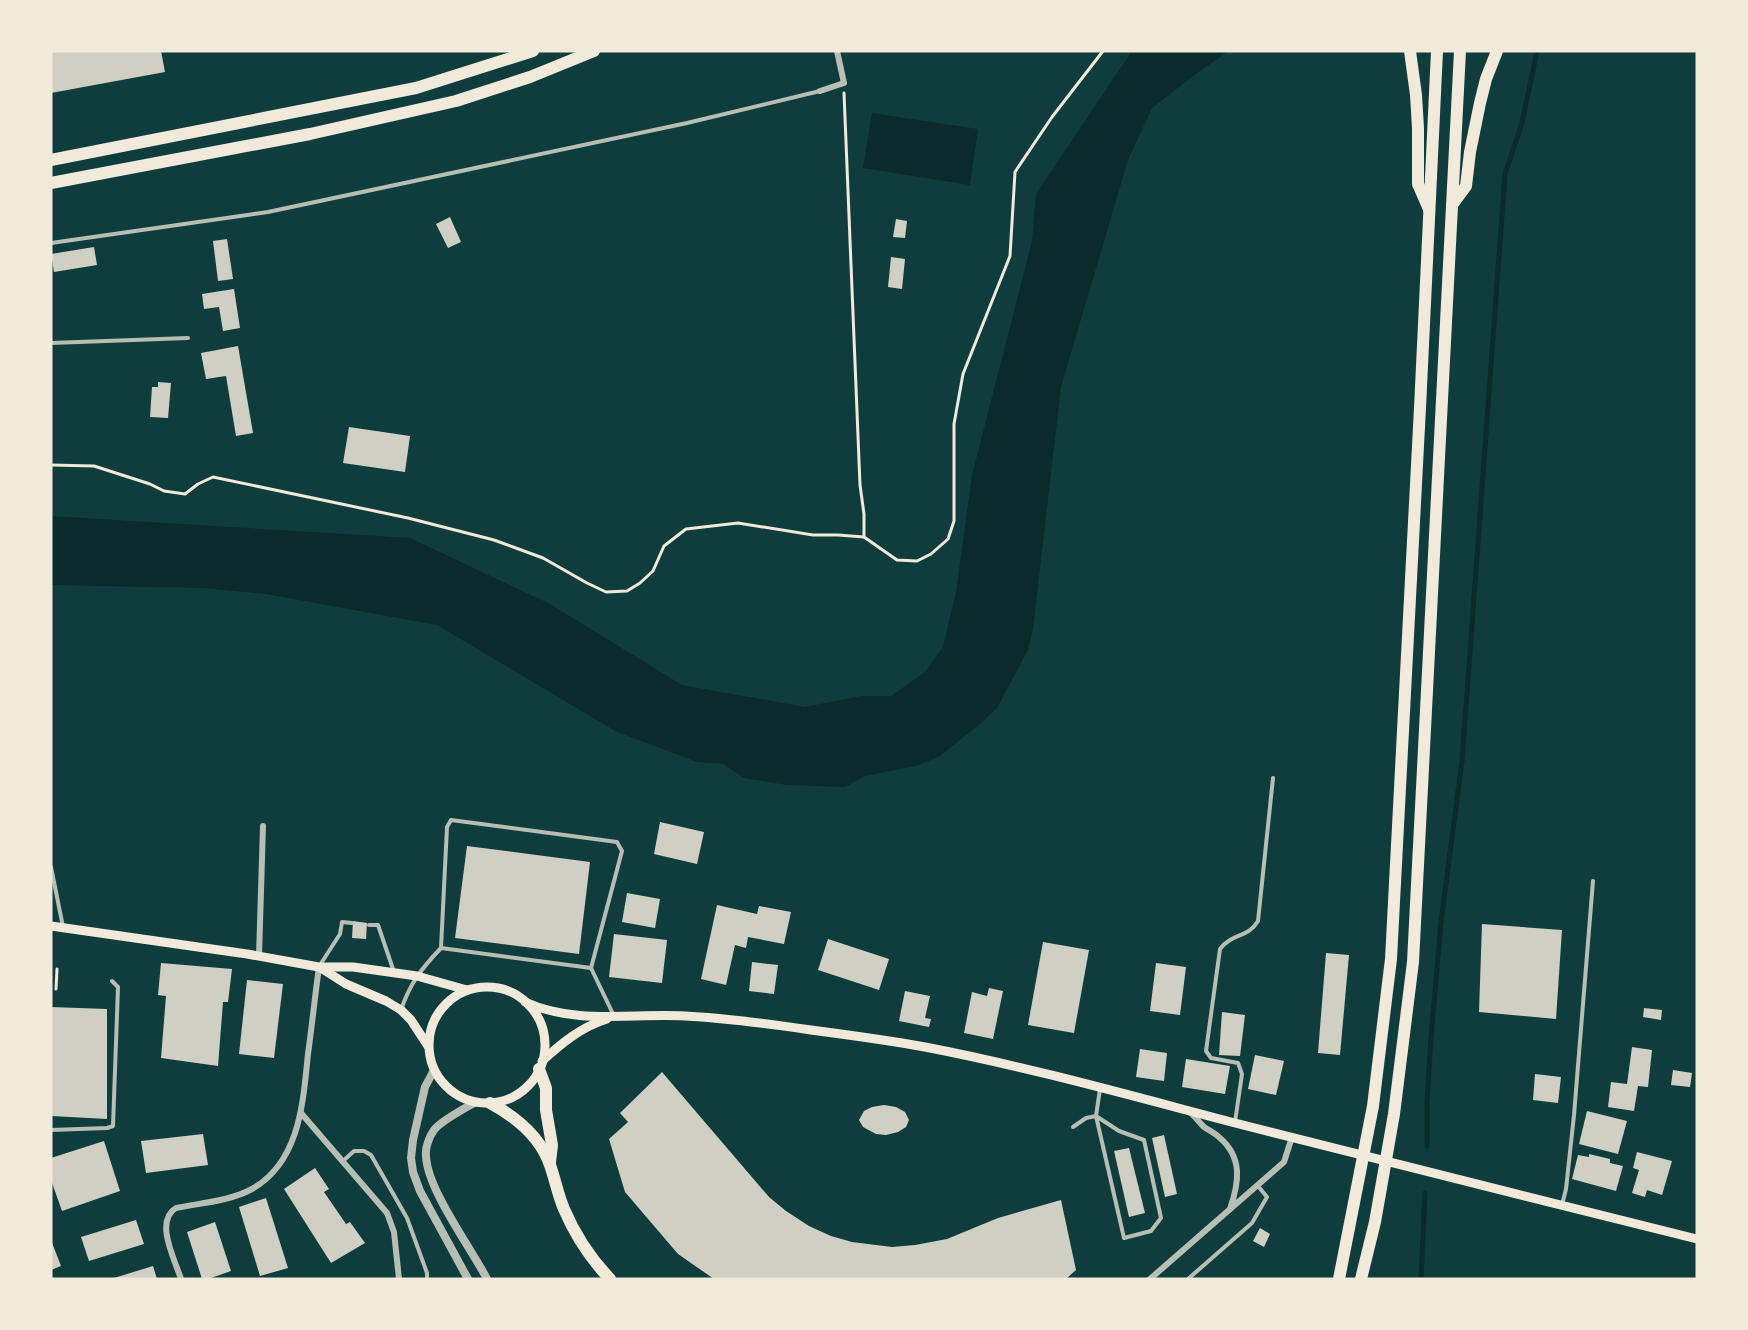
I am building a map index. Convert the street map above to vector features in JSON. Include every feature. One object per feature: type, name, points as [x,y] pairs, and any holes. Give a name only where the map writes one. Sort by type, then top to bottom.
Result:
[{"type":"highway","points":[[51,160],[416,88],[532,51]]},
{"type":"highway","points":[[51,183],[310,134],[456,101],[530,77],[594,51]]},
{"type":"highway","points":[[1410,51],[1418,128],[1418,184],[1429,209]]},
{"type":"highway","points":[[1339,1279],[1373,1106],[1391,959],[1437,51]]},
{"type":"highway","points":[[1362,1279],[1375,1222],[1394,1114],[1413,962],[1460,51]]},
{"type":"highway","points":[[1452,205],[1466,186],[1480,103],[1497,51]]},
{"type":"highway","points":[[541,1065],[546,1088],[546,1110],[552,1146],[550,1163]]},
{"type":"highway","points":[[490,1103],[515,1118],[536,1138],[550,1163],[561,1198],[574,1228],[593,1259],[610,1279]]},
{"type":"main road","points":[[51,926],[319,967],[353,967],[417,976],[467,990]]},
{"type":"main road","points":[[319,967],[346,984],[401,1010],[415,1025],[429,1048]]},
{"type":"main road","points":[[614,1017],[594,1023],[564,1041],[541,1065],[534,1078],[519,1093],[510,1098],[490,1103],[476,1102],[456,1094],[434,1070],[429,1048],[430,1031],[436,1016],[453,998],[467,990],[477,988],[498,988],[544,1010],[567,1014],[614,1017],[688,1016],[778,1025],[884,1040],[966,1056],[1697,1239]]},
{"type":"main road","points":[[525,1002],[537,1016],[543,1034],[541,1065]]},
{"type":"street","points":[[820,91],[844,83],[837,51]]},
{"type":"street","points":[[258,956],[263,826]]},
{"type":"street","points":[[181,1279],[166,1234],[168,1215],[176,1208],[234,1196],[252,1189],[268,1177],[289,1150],[301,1113],[319,967]]},
{"type":"street","points":[[434,1070],[426,1087],[413,1140],[411,1158],[413,1173],[420,1191],[468,1279]]},
{"type":"street","points":[[476,1102],[462,1109],[435,1129],[425,1154],[427,1168],[438,1193],[487,1279]]},
{"type":"street","points":[[1189,1110],[1203,1126],[1225,1142],[1233,1155],[1238,1186],[1230,1210]]},
{"type":"street","points":[[301,1113],[381,1204],[392,1221],[399,1279]]},
{"type":"street","points":[[1150,1279],[1284,1162],[1292,1137]]},
{"type":"lane","points":[[51,243],[268,212],[687,123],[820,91]]},
{"type":"lane","points":[[51,343],[188,338]]},
{"type":"lane","points":[[1235,1123],[1242,1074],[1238,1063],[1211,1058],[1206,1051],[1220,949],[1226,941],[1253,930],[1258,921],[1273,778]]},
{"type":"lane","points":[[401,1010],[417,976],[441,948],[447,826],[451,820],[617,842],[622,851],[591,968],[614,1017]]},
{"type":"lane","points":[[51,867],[63,928]]},
{"type":"lane","points":[[1562,1205],[1574,1115],[1593,881]]},
{"type":"lane","points":[[319,967],[340,934],[342,922],[352,923]]},
{"type":"lane","points":[[369,925],[378,926],[394,973]]},
{"type":"lane","points":[[441,948],[591,968]]},
{"type":"lane","points":[[51,1130],[113,1126],[117,987],[112,981]]},
{"type":"lane","points":[[1073,1127],[1086,1118],[1096,1116],[1119,1131],[1144,1140],[1161,1218],[1151,1231],[1124,1238],[1096,1116],[1100,1088]]},
{"type":"lane","points":[[343,1161],[354,1151],[364,1151],[371,1155],[407,1218],[428,1279]]},
{"type":"lane","points":[[1188,1279],[1252,1223],[1267,1197],[1257,1186]]},
{"type":"path","points":[[51,465],[94,466],[150,483],[164,491],[185,494],[198,484],[213,477],[408,518],[504,543],[543,558],[606,592],[627,591],[640,583],[653,572],[664,546],[686,529],[738,523],[813,535],[864,537],[897,560],[917,561],[931,554],[948,539],[954,521],[954,424],[963,374],[1010,256],[1016,172],[1052,117],[1103,51]]},
{"type":"path","points":[[844,83],[864,537]]},
{"type":"path","points":[[56,988],[57,969]]},
{"type":"water","points":[[1132,51],[1229,51],[1152,108],[1128,160],[1061,387],[1033,629],[1028,650],[997,708],[940,756],[919,765],[865,776],[845,787],[787,785],[744,778],[723,764],[697,762],[617,732],[437,625],[266,594],[202,588],[51,585],[51,516],[410,538],[550,604],[682,685],[805,707],[861,696],[891,696],[925,672],[943,647],[956,592],[972,475],[1032,241],[1036,194]]},
{"type":"water","points":[[872,113],[978,129],[970,185],[863,168]]},
{"type":"building","points":[[51,51],[161,51],[165,72],[51,93]]},
{"type":"building","points":[[450,217],[461,242],[448,248],[436,224]]},
{"type":"building","points":[[896,219],[907,221],[905,238],[893,237]]},
{"type":"building","points":[[227,239],[233,279],[218,281],[213,241]]},
{"type":"building","points":[[94,247],[97,265],[54,272],[51,254]]},
{"type":"building","points":[[891,257],[905,259],[902,289],[888,287]]},
{"type":"building","points":[[234,289],[240,328],[223,331],[219,307],[204,309],[202,294]]},
{"type":"building","points":[[238,346],[253,433],[236,436],[226,376],[206,379],[201,353]]},
{"type":"building","points":[[158,382],[171,383],[168,418],[150,417],[152,387],[158,387]]},
{"type":"building","points":[[349,427],[410,436],[405,472],[343,463]]},
{"type":"building","points":[[660,822],[704,832],[697,864],[654,854]]},
{"type":"building","points":[[467,846],[590,862],[579,954],[455,938]]},
{"type":"building","points":[[627,893],[660,899],[655,928],[622,922]]},
{"type":"building","points":[[717,905],[757,914],[759,906],[791,912],[784,944],[748,937],[746,948],[735,945],[726,985],[701,979]]},
{"type":"building","points":[[353,921],[367,923],[366,939],[352,938]]},
{"type":"building","points":[[1482,924],[1562,930],[1556,1019],[1479,1012]]},
{"type":"building","points":[[614,934],[667,940],[662,983],[609,977]]},
{"type":"building","points":[[828,939],[889,959],[879,990],[818,970]]},
{"type":"building","points":[[1043,942],[1089,950],[1074,1033],[1028,1025]]},
{"type":"building","points":[[1326,953],[1349,955],[1340,1055],[1318,1053]]},
{"type":"building","points":[[752,962],[778,965],[774,994],[749,991]]},
{"type":"building","points":[[161,963],[232,969],[228,1002],[223,1002],[218,1066],[161,1058],[166,996],[158,995]]},
{"type":"building","points":[[1156,963],[1186,967],[1180,1015],[1150,1011]]},
{"type":"building","points":[[247,980],[283,984],[274,1058],[239,1054]]},
{"type":"building","points":[[989,988],[1003,991],[993,1039],[964,1033],[972,992],[987,996]]},
{"type":"building","points":[[905,991],[930,996],[925,1018],[931,1019],[929,1027],[899,1021]]},
{"type":"building","points":[[51,1007],[107,1009],[107,1119],[51,1116]]},
{"type":"building","points":[[1644,1008],[1662,1010],[1661,1020],[1643,1017]]},
{"type":"building","points":[[1222,1012],[1245,1015],[1240,1056],[1219,1055]]},
{"type":"building","points":[[1632,1047],[1652,1050],[1648,1087],[1638,1086],[1634,1111],[1608,1107],[1611,1082],[1627,1084]]},
{"type":"building","points":[[1140,1049],[1167,1053],[1164,1081],[1136,1077]]},
{"type":"building","points":[[1255,1055],[1284,1061],[1276,1095],[1248,1089]]},
{"type":"building","points":[[1186,1059],[1230,1066],[1225,1094],[1182,1087]]},
{"type":"building","points":[[1673,1070],[1692,1073],[1690,1087],[1671,1085]]},
{"type":"building","points":[[662,1072],[769,1197],[809,1226],[852,1242],[892,1247],[915,1245],[947,1239],[998,1218],[1061,1200],[1076,1270],[1066,1279],[714,1279],[678,1254],[625,1192],[609,1139],[628,1122],[620,1113]]},
{"type":"building","points":[[1535,1074],[1561,1077],[1558,1103],[1533,1100]]},
{"type":"building","points":[[884,1105],[896,1107],[905,1112],[909,1120],[906,1127],[886,1135],[876,1134],[863,1127],[859,1120],[864,1111]]},
{"type":"building","points":[[1587,1111],[1627,1121],[1618,1154],[1579,1144]]},
{"type":"building","points":[[203,1134],[208,1165],[146,1173],[141,1141]]},
{"type":"building","points":[[1164,1135],[1177,1194],[1165,1197],[1152,1138]]},
{"type":"building","points":[[104,1141],[120,1191],[62,1211],[51,1180],[51,1158]]},
{"type":"building","points":[[1129,1148],[1145,1213],[1129,1217],[1114,1151]]},
{"type":"building","points":[[1637,1152],[1672,1161],[1662,1195],[1647,1190],[1645,1197],[1632,1193],[1639,1170],[1633,1168]]},
{"type":"building","points":[[1589,1154],[1610,1159],[1610,1163],[1623,1166],[1616,1191],[1572,1179],[1578,1155],[1589,1157]]},
{"type":"building","points":[[315,1168],[329,1189],[324,1192],[346,1224],[350,1222],[365,1243],[331,1263],[284,1189]]},
{"type":"building","points":[[266,1198],[288,1268],[260,1276],[239,1207]]},
{"type":"building","points":[[136,1220],[144,1244],[89,1261],[81,1237]]},
{"type":"building","points":[[215,1222],[231,1271],[202,1279],[187,1232]]},
{"type":"building","points":[[1260,1228],[1270,1234],[1264,1247],[1253,1241]]},
{"type":"building","points":[[51,1240],[61,1266],[51,1270]]},
{"type":"building","points":[[153,1266],[157,1279],[114,1279],[114,1278]]},
{"type":"waterway","points":[[1427,1146],[1431,1037],[1441,922],[1462,761],[1505,174],[1522,123],[1537,51]]},
{"type":"waterway","points":[[1421,1279],[1425,1193]]}]
